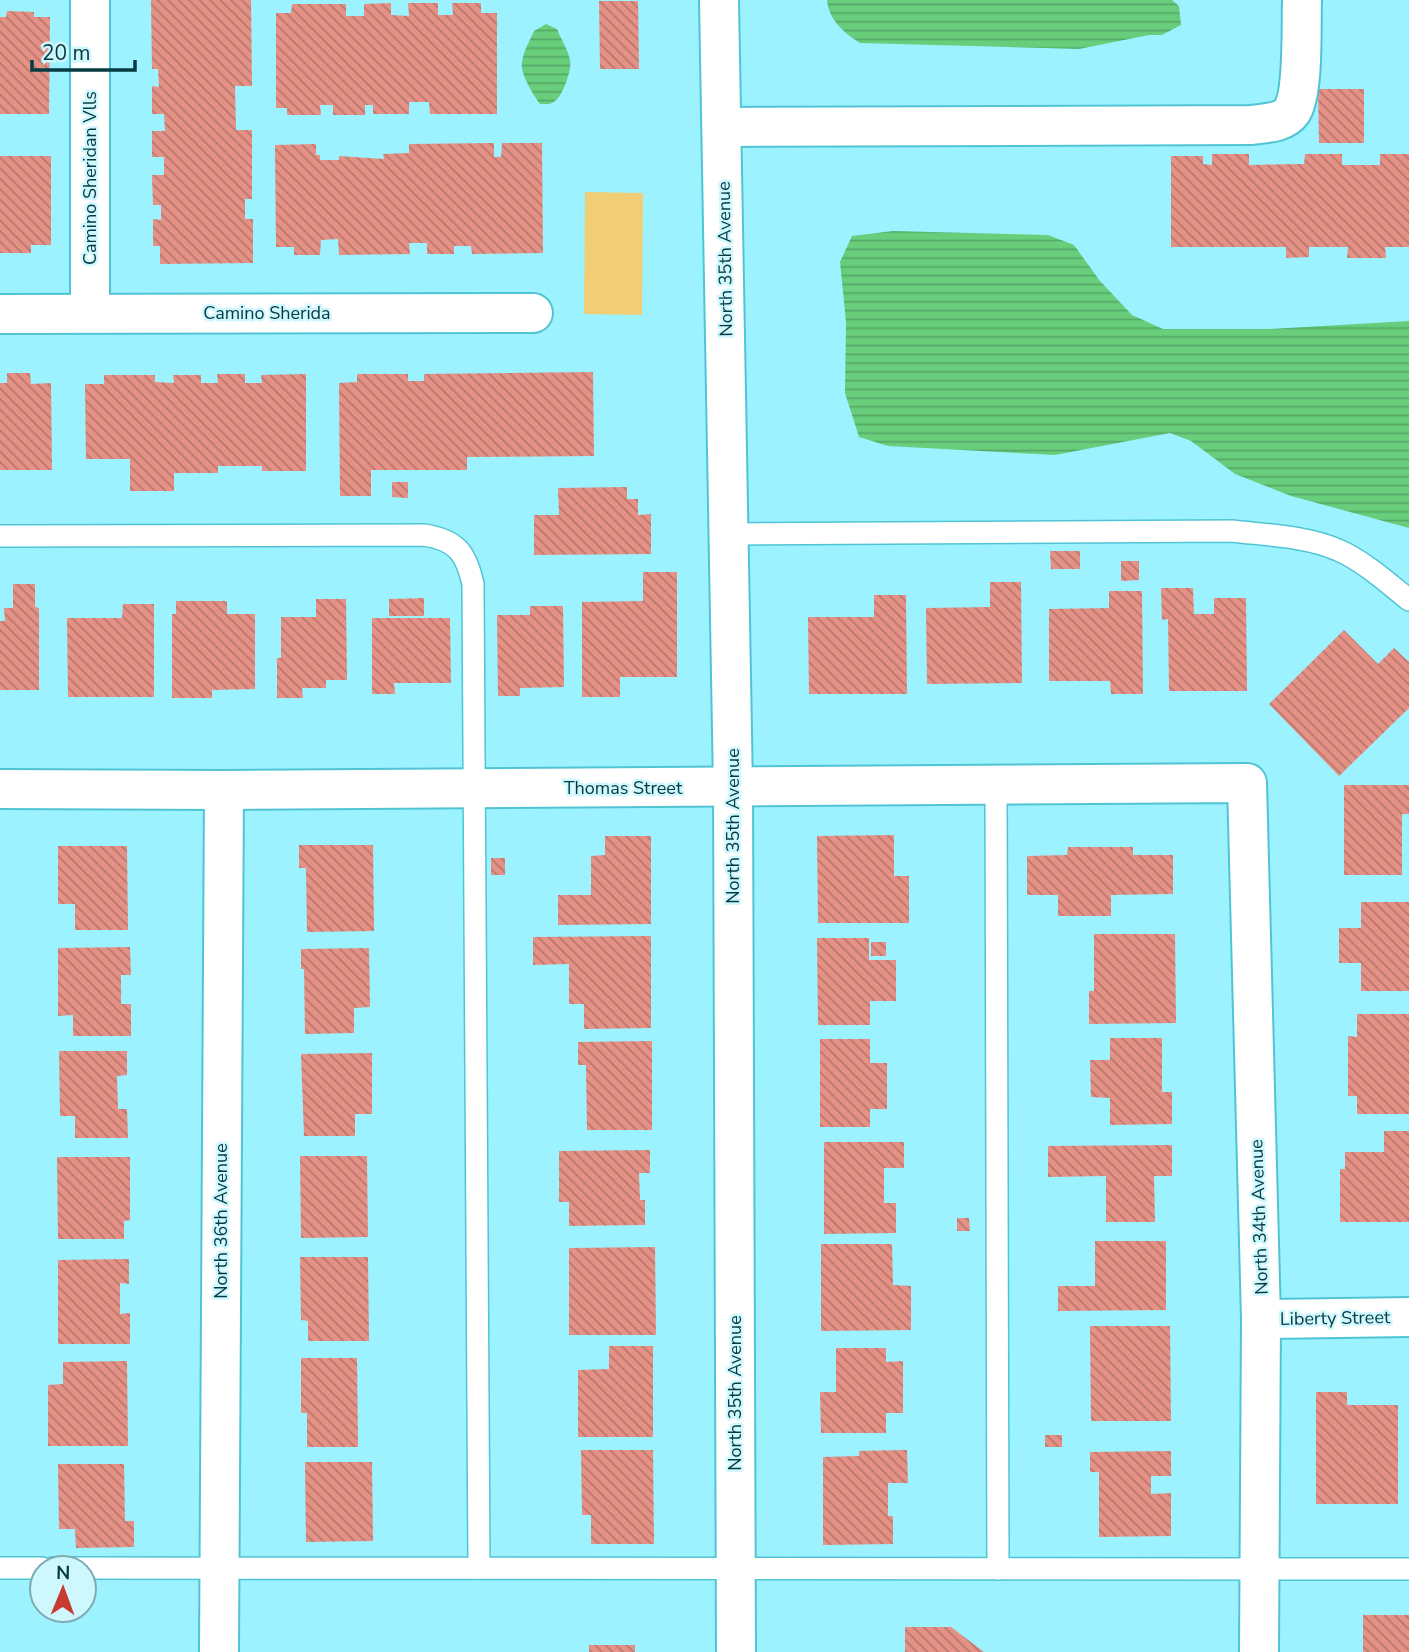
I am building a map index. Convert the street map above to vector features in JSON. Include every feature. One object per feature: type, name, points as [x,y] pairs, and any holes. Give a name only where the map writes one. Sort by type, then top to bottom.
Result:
[{"type":"street","name":"Camino Sheridan Vlls","points":[[90,0],[90,313]]},
{"type":"street","name":"North 35th Avenue","points":[[719,0],[733,788],[736,1652]]},
{"type":"street","points":[[723,127],[1251,125],[1279,121],[1291,112],[1296,100],[1300,75],[1302,0]]},
{"type":"street","name":"Camino Sherida","points":[[0,314],[533,313]]},
{"type":"street","name":"Thomas Street","points":[[0,789],[733,788],[1247,783]]},
{"type":"street","name":"North 34th Avenue","points":[[1247,783],[1261,1319],[1259,1652]]},
{"type":"street","name":"North 36th Avenue","points":[[219,1652],[224,790]]},
{"type":"street","name":"Liberty Street","points":[[1261,1319],[1409,1318]]},
{"type":"lane","points":[[729,534],[1204,531],[1288,537],[1338,550],[1384,579],[1409,600]]},
{"type":"lane","points":[[0,536],[424,535],[445,538],[468,562],[473,584],[479,1568]]},
{"type":"lane","points":[[996,785],[998,1569]]},
{"type":"lane","points":[[0,1568],[28,1568]]},
{"type":"lane","points":[[98,1568],[1409,1569]]},
{"type":"shaded area","points":[[827,0],[1172,0],[1179,6],[1181,25],[1162,35],[1149,35],[1079,49],[860,43],[838,25]]},
{"type":"shaded area","points":[[546,24],[557,29],[568,52],[570,70],[558,98],[552,103],[540,104],[525,78],[522,62],[534,31]]},
{"type":"shaded area","points":[[585,192],[643,193],[642,315],[584,314]]},
{"type":"shaded area","points":[[893,231],[1048,235],[1074,245],[1100,281],[1132,315],[1163,329],[1269,329],[1409,321],[1409,528],[1291,496],[1235,474],[1191,441],[1170,433],[1055,455],[888,446],[859,437],[845,393],[846,322],[840,262],[852,236]]},
{"type":"building","points":[[151,0],[251,0],[252,86],[235,86],[236,130],[252,130],[252,199],[245,199],[245,219],[253,219],[253,263],[160,264],[160,246],[153,246],[153,219],[161,220],[161,205],[153,205],[152,175],[164,175],[164,157],[152,157],[152,131],[165,131],[164,114],[152,114],[152,86],[159,87],[158,69],[152,69]]},
{"type":"building","points":[[599,1],[638,1],[639,69],[600,69]]},
{"type":"building","points":[[391,3],[391,15],[409,16],[408,3],[438,3],[438,15],[453,15],[452,3],[481,3],[481,13],[497,13],[497,114],[430,114],[429,102],[409,102],[409,114],[373,114],[373,105],[365,105],[365,115],[333,115],[333,105],[320,105],[321,115],[287,115],[287,108],[276,108],[276,13],[291,13],[292,4],[346,4],[346,16],[364,16],[364,4]]},
{"type":"building","points":[[7,11],[34,12],[34,17],[50,17],[49,114],[0,114],[0,17],[6,17]]},
{"type":"building","points":[[1318,89],[1364,89],[1364,143],[1319,143]]},
{"type":"building","points":[[494,143],[494,157],[501,157],[502,143],[542,143],[543,253],[472,254],[471,246],[454,246],[454,254],[427,254],[427,243],[409,243],[410,254],[339,255],[338,239],[321,240],[320,255],[294,255],[294,247],[276,247],[275,145],[316,144],[316,155],[320,155],[320,160],[339,160],[339,156],[384,159],[383,154],[409,153],[409,144]]},
{"type":"building","points":[[1212,154],[1249,154],[1249,165],[1304,164],[1305,154],[1342,154],[1342,165],[1380,165],[1380,154],[1409,154],[1409,247],[1385,247],[1386,258],[1347,258],[1348,247],[1309,247],[1309,257],[1286,258],[1286,247],[1171,247],[1171,156],[1203,156],[1203,164],[1212,165]]},
{"type":"building","points":[[0,156],[51,156],[51,245],[31,245],[31,253],[0,253]]},
{"type":"building","points":[[593,372],[594,456],[467,457],[467,470],[371,470],[371,496],[340,496],[339,383],[357,382],[357,374],[408,374],[408,381],[424,381],[424,374]]},
{"type":"building","points":[[7,373],[30,373],[31,384],[51,383],[52,470],[0,470],[0,383],[7,383]]},
{"type":"building","points":[[217,374],[245,374],[245,383],[262,383],[261,375],[306,374],[306,471],[262,471],[262,466],[218,466],[218,473],[174,473],[174,491],[130,491],[130,459],[86,459],[85,384],[104,384],[104,375],[155,375],[155,382],[174,383],[173,375],[201,375],[201,383],[218,383]]},
{"type":"building","points":[[392,482],[408,482],[408,498],[392,497]]},
{"type":"building","points":[[627,487],[627,499],[638,499],[638,515],[651,514],[651,554],[534,555],[534,515],[559,515],[558,488]]},
{"type":"building","points":[[1050,551],[1080,551],[1080,569],[1051,569]]},
{"type":"building","points":[[1121,561],[1139,561],[1139,580],[1121,581]]},
{"type":"building","points":[[643,572],[677,572],[677,677],[620,677],[620,697],[582,697],[582,602],[643,601]]},
{"type":"building","points":[[990,582],[1021,582],[1022,683],[927,684],[926,608],[990,607]]},
{"type":"building","points":[[13,584],[35,584],[35,607],[39,608],[39,690],[0,690],[0,621],[5,621],[4,608],[13,608]]},
{"type":"building","points":[[1161,588],[1193,588],[1194,614],[1214,614],[1214,598],[1246,598],[1247,691],[1169,691],[1168,619],[1162,620]]},
{"type":"building","points":[[1109,591],[1142,591],[1143,694],[1111,694],[1110,681],[1049,681],[1049,609],[1109,608]]},
{"type":"building","points":[[874,595],[906,595],[907,694],[809,694],[808,617],[874,617]]},
{"type":"building","points":[[424,598],[424,616],[389,616],[389,599]]},
{"type":"building","points":[[316,599],[346,599],[347,680],[326,680],[326,688],[302,688],[303,698],[277,698],[281,617],[316,617]]},
{"type":"building","points":[[176,601],[227,601],[227,614],[255,614],[255,689],[212,690],[212,698],[172,698],[172,614],[176,614]]},
{"type":"building","points":[[123,604],[154,604],[154,697],[68,697],[67,618],[122,618]]},
{"type":"building","points":[[530,606],[563,606],[564,687],[520,688],[520,696],[498,696],[497,615],[530,615]]},
{"type":"building","points":[[372,618],[450,618],[451,683],[394,683],[395,694],[372,694]]},
{"type":"building","points":[[1344,630],[1378,664],[1394,648],[1409,662],[1409,708],[1339,776],[1269,704]]},
{"type":"building","points":[[1344,785],[1409,785],[1409,814],[1402,814],[1402,875],[1344,875]]},
{"type":"building","points":[[894,835],[894,876],[909,876],[909,923],[818,923],[817,836]]},
{"type":"building","points":[[605,836],[651,836],[651,924],[558,925],[558,895],[591,895],[591,856],[605,855]]},
{"type":"building","points":[[299,845],[373,845],[374,931],[307,932],[306,868],[299,868]]},
{"type":"building","points":[[58,846],[127,846],[128,930],[75,930],[75,904],[58,904]]},
{"type":"building","points":[[1068,847],[1133,847],[1133,855],[1173,855],[1173,894],[1111,895],[1111,916],[1058,916],[1058,895],[1027,895],[1027,856],[1067,855]]},
{"type":"building","points":[[491,858],[505,858],[505,875],[491,875]]},
{"type":"building","points":[[1361,902],[1409,902],[1409,991],[1361,991],[1361,963],[1339,963],[1339,928],[1361,928]]},
{"type":"building","points":[[1094,934],[1175,934],[1176,1023],[1089,1024],[1089,991],[1094,991]]},
{"type":"building","points":[[651,936],[651,1028],[584,1029],[584,1004],[569,1004],[569,964],[533,965],[533,937]]},
{"type":"building","points":[[817,938],[869,938],[869,960],[896,960],[896,1001],[870,1001],[870,1025],[818,1025]]},
{"type":"building","points":[[871,942],[886,942],[886,956],[871,956]]},
{"type":"building","points":[[130,947],[131,975],[121,975],[121,1004],[131,1004],[131,1036],[73,1036],[73,1015],[58,1016],[58,948]]},
{"type":"building","points":[[369,948],[370,1007],[354,1008],[354,1033],[305,1034],[301,949]]},
{"type":"building","points":[[1357,1014],[1409,1014],[1409,1114],[1357,1114],[1357,1096],[1348,1096],[1348,1036],[1357,1037]]},
{"type":"building","points":[[1110,1038],[1162,1038],[1162,1092],[1172,1092],[1172,1124],[1110,1125],[1110,1098],[1091,1097],[1090,1060],[1110,1060]]},
{"type":"building","points":[[820,1039],[870,1039],[870,1063],[887,1063],[887,1109],[870,1109],[870,1127],[820,1127]]},
{"type":"building","points":[[652,1041],[652,1130],[587,1130],[586,1065],[578,1065],[578,1042]]},
{"type":"building","points":[[59,1051],[127,1051],[127,1075],[117,1076],[118,1109],[127,1109],[128,1138],[75,1138],[75,1116],[60,1116]]},
{"type":"building","points":[[372,1053],[372,1114],[355,1114],[355,1136],[304,1136],[301,1054]]},
{"type":"building","points":[[1384,1131],[1409,1131],[1409,1222],[1340,1222],[1340,1169],[1345,1169],[1345,1152],[1384,1152]]},
{"type":"building","points":[[824,1142],[904,1142],[904,1168],[884,1168],[884,1203],[896,1203],[896,1233],[824,1234]]},
{"type":"building","points":[[1172,1145],[1172,1176],[1154,1176],[1155,1222],[1106,1222],[1106,1176],[1048,1177],[1048,1146]]},
{"type":"building","points":[[650,1150],[650,1173],[639,1173],[640,1200],[645,1200],[645,1225],[569,1226],[569,1202],[559,1202],[559,1151]]},
{"type":"building","points":[[300,1156],[367,1156],[368,1237],[301,1238]]},
{"type":"building","points":[[57,1157],[130,1157],[130,1220],[124,1221],[124,1239],[58,1239]]},
{"type":"building","points":[[957,1218],[969,1218],[970,1231],[957,1231]]},
{"type":"building","points":[[1095,1241],[1166,1241],[1166,1310],[1058,1311],[1058,1286],[1095,1286]]},
{"type":"building","points":[[821,1244],[892,1244],[893,1285],[911,1286],[911,1330],[821,1331]]},
{"type":"building","points":[[655,1247],[656,1335],[569,1335],[569,1248]]},
{"type":"building","points":[[300,1257],[368,1257],[369,1341],[308,1341],[308,1321],[301,1320]]},
{"type":"building","points":[[129,1259],[129,1284],[120,1283],[120,1314],[130,1313],[130,1344],[58,1344],[58,1260]]},
{"type":"building","points":[[1090,1326],[1170,1326],[1171,1421],[1091,1421]]},
{"type":"building","points":[[609,1346],[653,1346],[653,1437],[578,1437],[578,1370],[609,1369]]},
{"type":"building","points":[[836,1348],[886,1348],[886,1362],[903,1361],[903,1413],[886,1413],[886,1433],[821,1433],[820,1392],[836,1392]]},
{"type":"building","points":[[301,1358],[357,1358],[358,1447],[307,1447],[307,1413],[301,1413]]},
{"type":"building","points":[[127,1361],[128,1446],[48,1446],[48,1385],[63,1384],[63,1362]]},
{"type":"building","points":[[1316,1392],[1347,1392],[1347,1405],[1398,1405],[1398,1504],[1316,1504]]},
{"type":"building","points":[[1045,1435],[1062,1435],[1062,1447],[1045,1447]]},
{"type":"building","points":[[581,1450],[653,1450],[654,1544],[591,1544],[591,1515],[582,1515]]},
{"type":"building","points":[[907,1450],[908,1483],[888,1483],[888,1516],[893,1516],[893,1544],[823,1545],[823,1457],[859,1456],[859,1451]]},
{"type":"building","points":[[1171,1451],[1171,1476],[1151,1476],[1151,1494],[1171,1493],[1171,1536],[1099,1537],[1099,1472],[1090,1472],[1090,1452]]},
{"type":"building","points":[[305,1462],[372,1462],[373,1541],[306,1542]]},
{"type":"building","points":[[58,1464],[124,1464],[125,1521],[134,1521],[134,1547],[76,1548],[75,1529],[59,1529]]},
{"type":"building","points":[[1363,1615],[1409,1615],[1409,1652],[1363,1652]]},
{"type":"building","points":[[905,1627],[951,1627],[984,1652],[905,1652]]},
{"type":"building","points":[[589,1645],[635,1645],[635,1652],[589,1652]]}]
